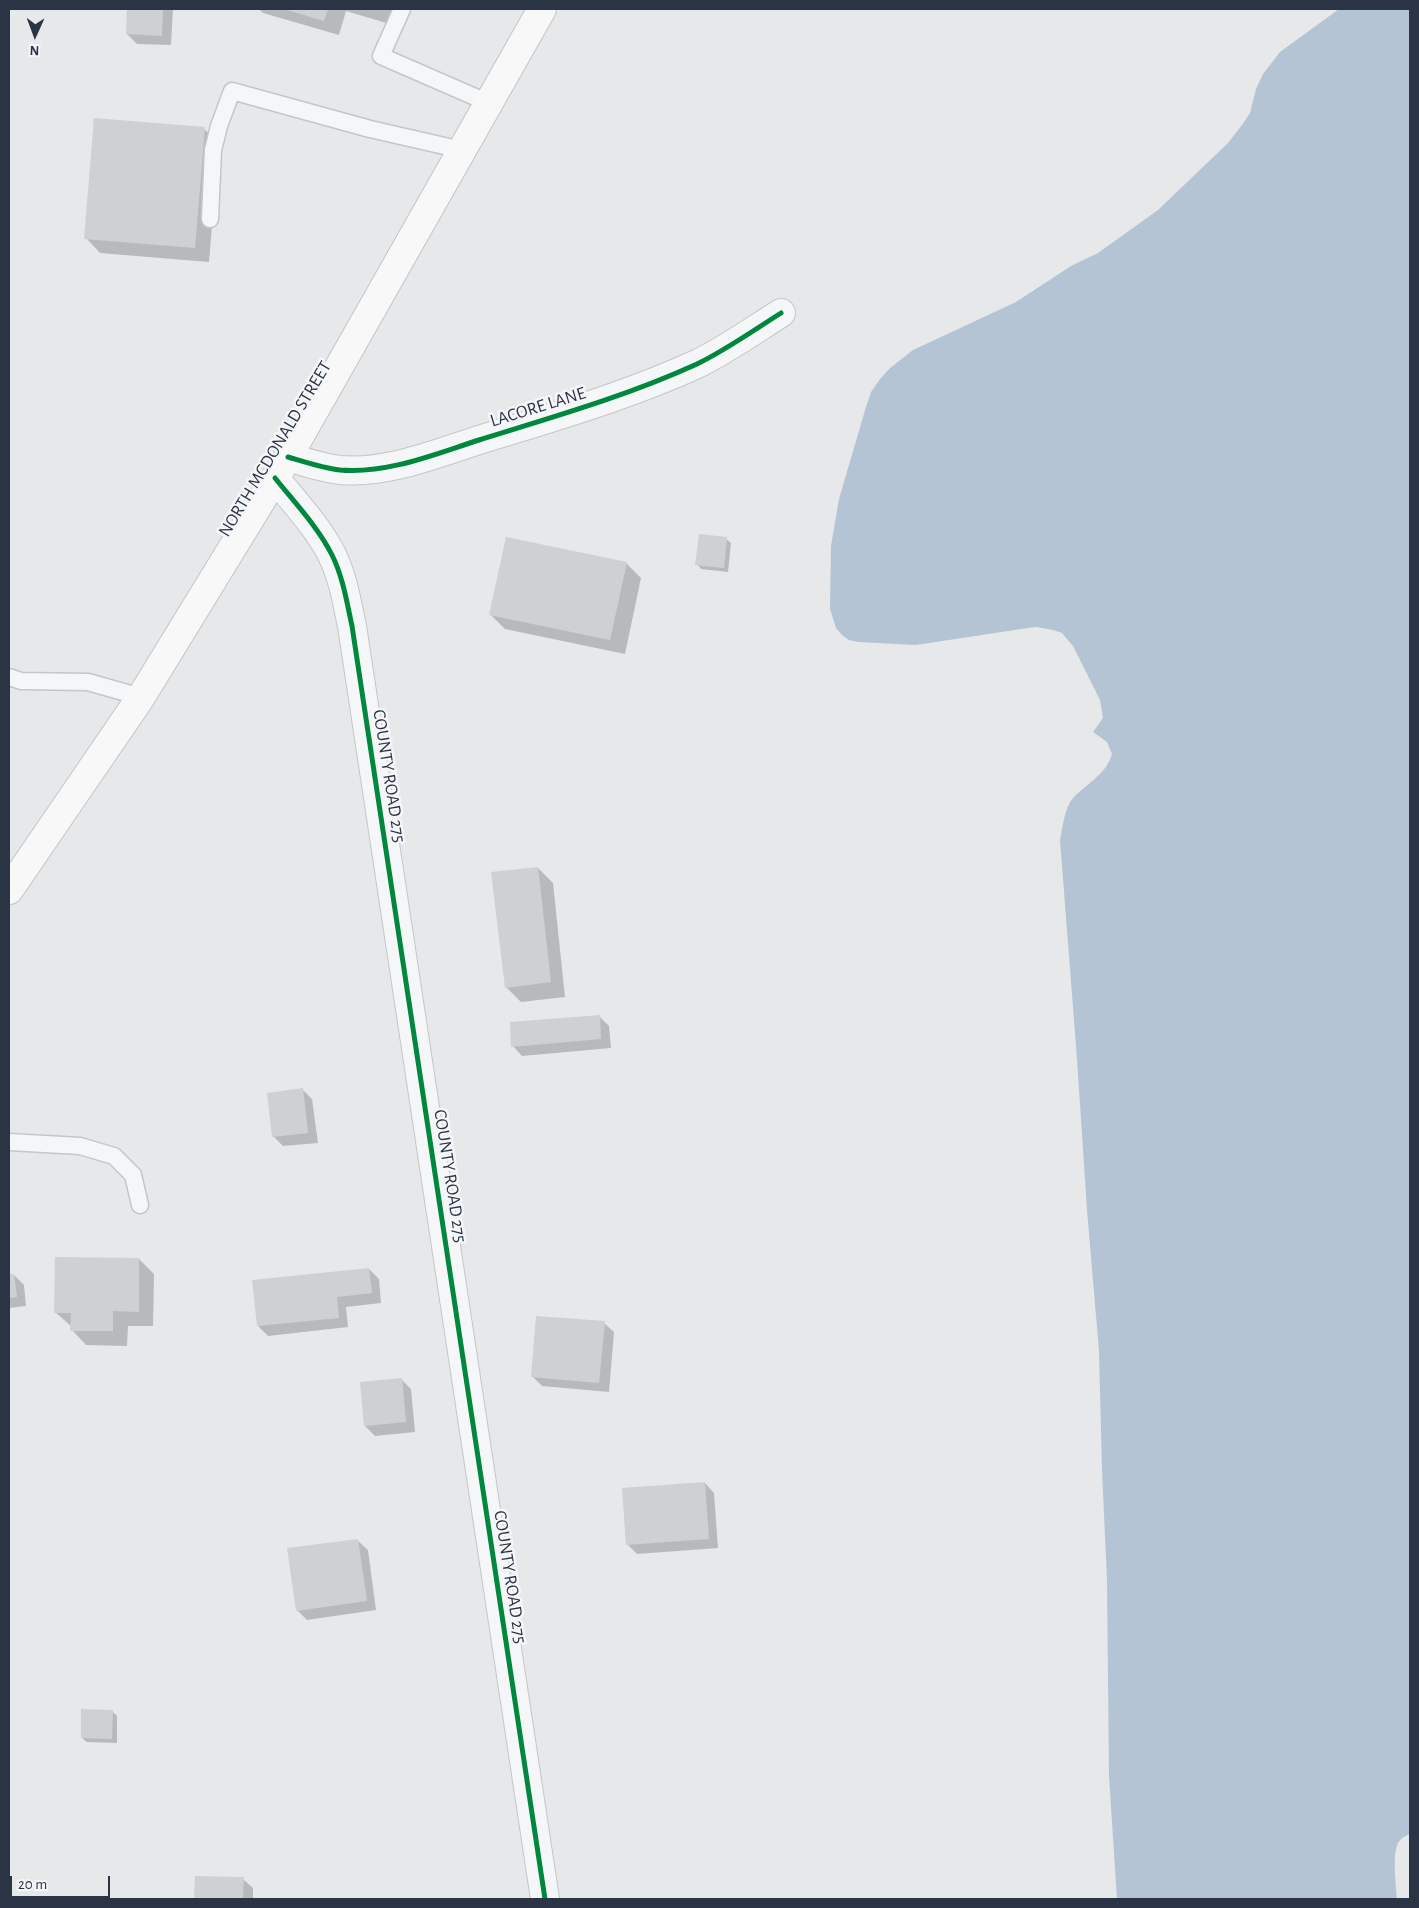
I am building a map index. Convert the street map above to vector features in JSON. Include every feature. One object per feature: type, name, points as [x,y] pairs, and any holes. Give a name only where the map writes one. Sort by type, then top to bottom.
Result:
[{"type":"main road","name":"NORTH MCDONALD STREET","points":[[9,890],[141,698],[282,467],[542,9]]},
{"type":"street","name":"LACORE LANE","points":[[282,467],[317,466],[340,470],[378,468],[424,457],[599,403],[699,363],[781,313]]},
{"type":"street","name":"COUNTY ROAD 275","points":[[282,467],[333,556],[343,587],[352,626],[545,1899]]},
{"type":"lane","points":[[402,9],[381,56],[489,104]]},
{"type":"lane","points":[[210,219],[214,150],[232,91],[370,129],[462,150]]},
{"type":"lane","points":[[9,676],[22,681],[88,682],[141,698]]},
{"type":"lane","points":[[9,1142],[80,1146],[114,1156],[133,1175],[140,1205]]},
{"type":"water","points":[[1339,9],[1410,9],[1410,1834],[1400,1840],[1396,1849],[1397,1899],[1117,1899],[1109,1776],[1107,1580],[1099,1351],[1060,840],[1064,818],[1070,802],[1101,773],[1112,754],[1107,742],[1093,732],[1103,718],[1100,700],[1073,646],[1062,633],[1036,627],[916,645],[849,640],[836,628],[830,609],[831,546],[839,499],[866,407],[871,392],[890,368],[913,350],[1016,302],[1071,266],[1098,253],[1158,210],[1228,143],[1242,125],[1250,113],[1256,89],[1263,74],[1280,52]]},
{"type":"building","points":[[127,9],[163,9],[162,36],[126,34]]},
{"type":"building","points":[[284,9],[328,9],[324,21]]},
{"type":"building","points":[[94,118],[205,127],[195,248],[84,239]]},
{"type":"building","points":[[699,534],[727,537],[724,568],[695,565]]},
{"type":"building","points":[[506,537],[627,562],[610,640],[489,615]]},
{"type":"building","points":[[538,867],[551,982],[505,988],[491,872]]},
{"type":"building","points":[[600,1015],[601,1039],[511,1047],[510,1022]]},
{"type":"building","points":[[303,1088],[308,1133],[272,1137],[267,1093]]},
{"type":"building","points":[[55,1257],[139,1258],[139,1312],[113,1311],[113,1331],[70,1331],[71,1313],[54,1313]]},
{"type":"building","points":[[369,1268],[372,1293],[337,1297],[339,1318],[257,1326],[252,1280]]},
{"type":"building","points":[[9,1274],[14,1274],[17,1297],[9,1298]]},
{"type":"building","points":[[536,1316],[605,1321],[599,1383],[531,1377]]},
{"type":"building","points":[[402,1378],[406,1422],[364,1426],[360,1382]]},
{"type":"building","points":[[705,1482],[709,1539],[626,1545],[622,1488]]},
{"type":"building","points":[[358,1539],[367,1601],[296,1611],[287,1548]]},
{"type":"building","points":[[81,1709],[113,1710],[112,1739],[81,1738]]},
{"type":"building","points":[[195,1876],[244,1877],[243,1899],[194,1899]]},
{"type":"cycle path","points":[[288,457],[340,470],[375,469],[411,462],[590,405],[671,376],[719,353],[781,313]]},
{"type":"cycle path","points":[[275,478],[313,525],[332,555],[342,581],[352,626],[545,1899]]}]
